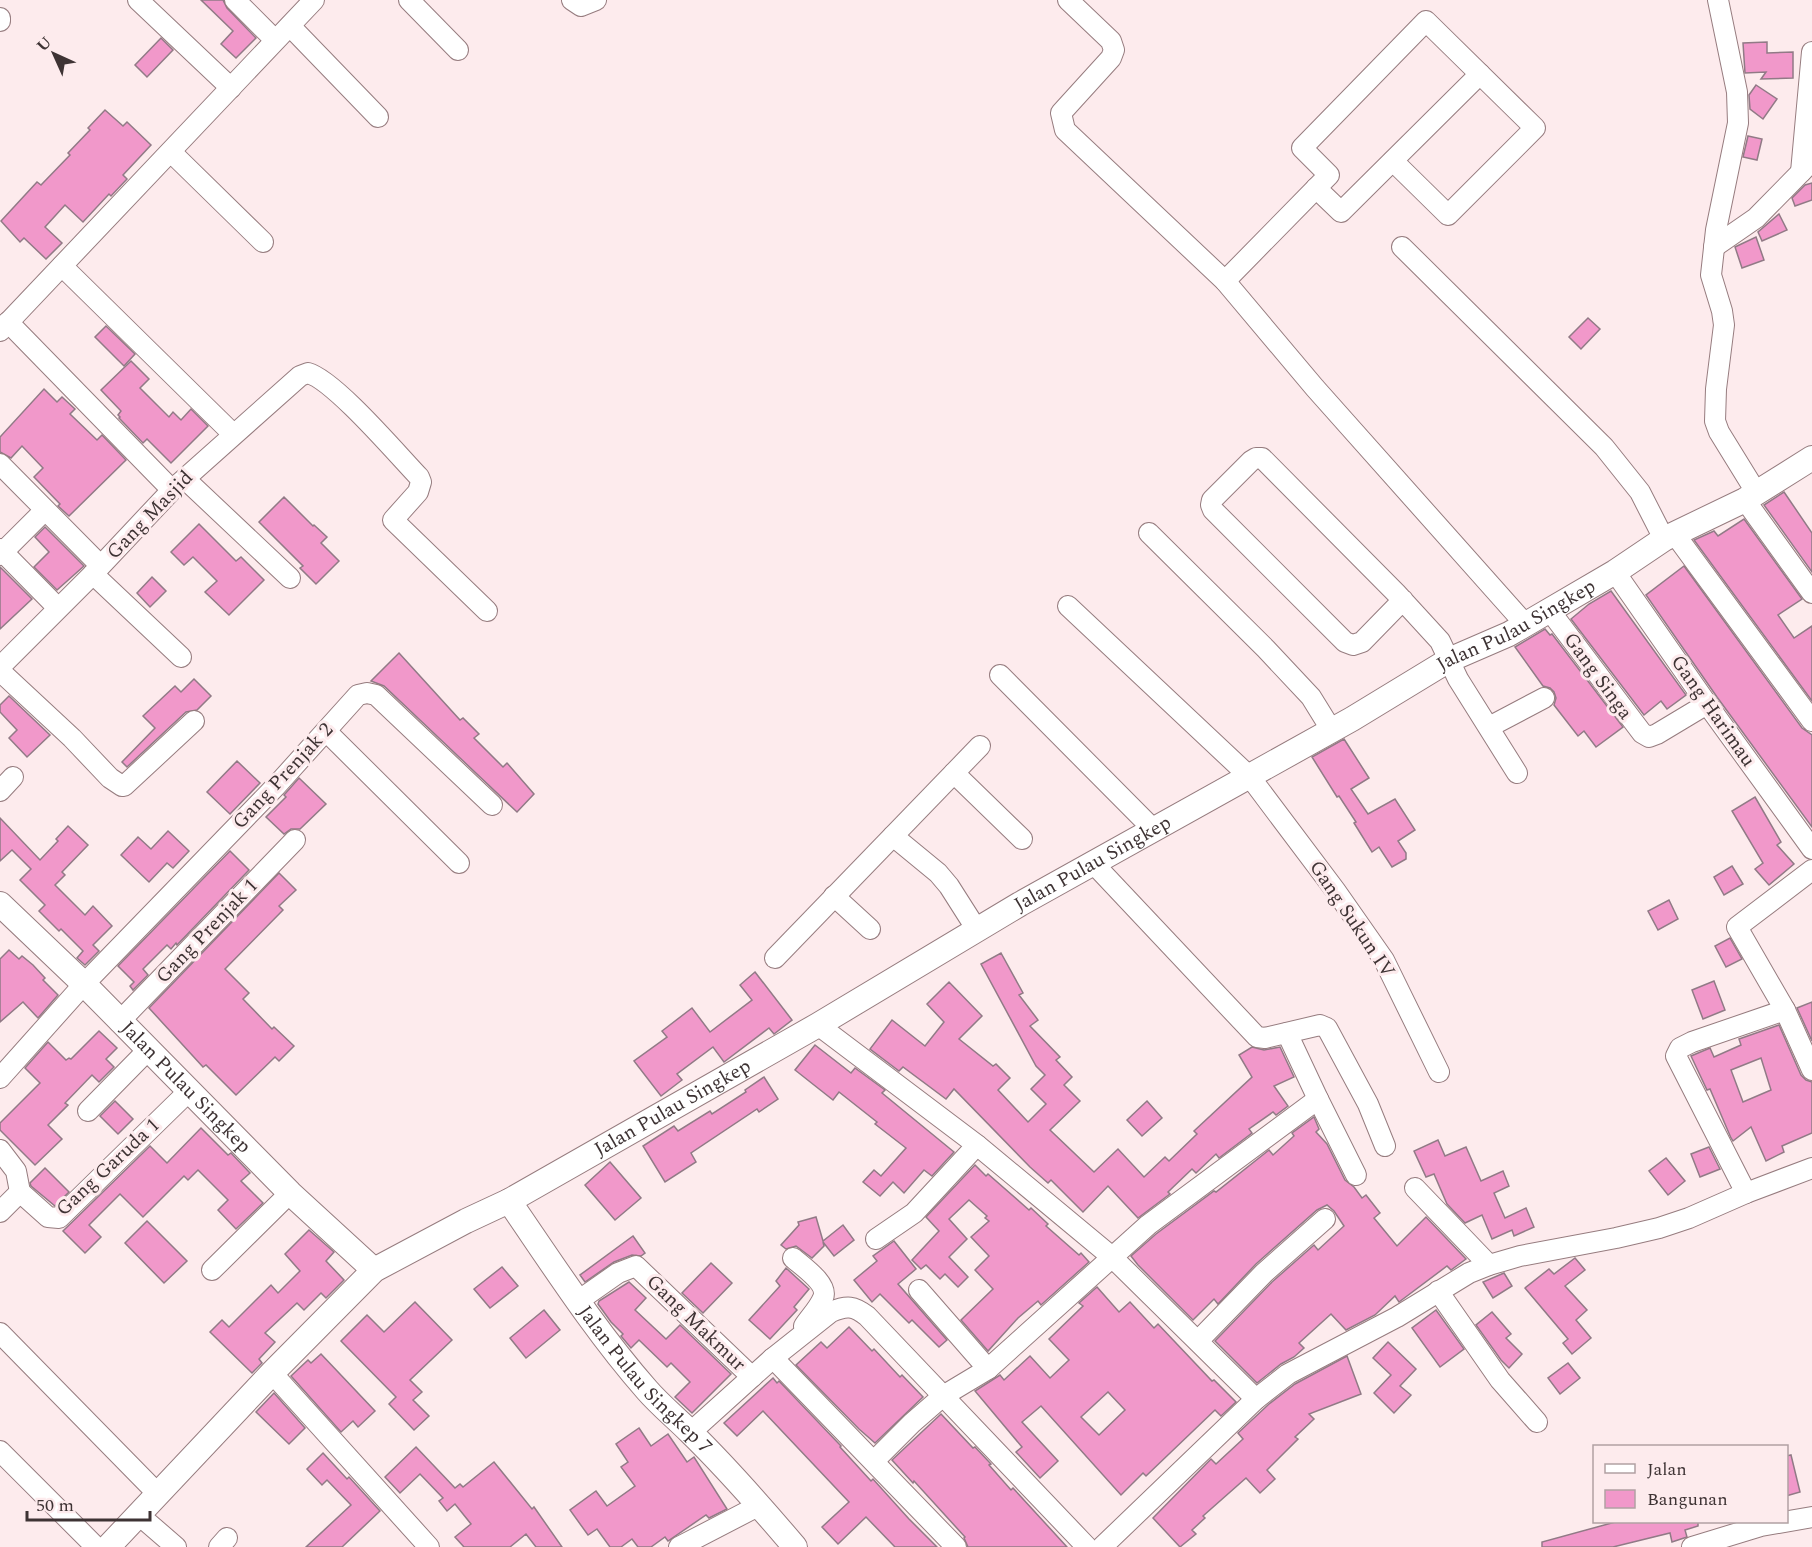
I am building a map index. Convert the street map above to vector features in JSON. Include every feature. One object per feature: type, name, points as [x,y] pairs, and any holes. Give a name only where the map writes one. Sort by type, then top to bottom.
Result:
[{"type":"street","points":[[138,0],[231,88]]},
{"type":"street","points":[[235,0],[275,40]]},
{"type":"street","points":[[290,578],[178,484],[4,327],[314,0]]},
{"type":"street","points":[[409,0],[458,50]]},
{"type":"street","points":[[572,0],[581,6],[596,0]]},
{"type":"street","points":[[1068,0],[1111,41],[1114,50],[1111,58],[1061,113],[1065,130],[1225,280],[1315,388],[1526,625]]},
{"type":"street","points":[[1718,0],[1737,92],[1738,123],[1714,247],[1711,275],[1722,310],[1724,325],[1716,389],[1715,421],[1751,496],[1812,592]]},
{"type":"street","points":[[1225,280],[1329,175],[1302,148],[1426,21],[1535,128],[1448,215],[1393,161]]},
{"type":"street","points":[[290,26],[378,117]]},
{"type":"street","points":[[1714,247],[1756,218],[1807,166],[1812,52]]},
{"type":"street","points":[[1316,188],[1341,213],[1480,74]]},
{"type":"street","points":[[171,152],[263,242]]},
{"type":"street","points":[[1402,247],[1604,447],[1640,492],[1669,536],[1812,721]]},
{"type":"street","points":[[62,266],[233,434]]},
{"type":"street","name":"Gang Masjid","points":[[0,669],[178,484],[300,376],[308,373],[321,379],[353,408],[419,477],[421,482],[418,492],[393,520],[487,610]]},
{"type":"street","points":[[1403,600],[1362,642],[1353,645],[1345,642],[1213,510],[1212,500],[1251,461],[1262,458],[1403,600],[1440,641],[1517,774]]},
{"type":"street","name":"Jalan Pulau Singkep","points":[[108,1547],[272,1373],[374,1270],[509,1201],[818,1025],[1093,863],[1332,731],[1449,660],[1481,648],[1526,625],[1615,572],[1669,536],[1751,496],[1811,460]]},
{"type":"street","points":[[0,464],[181,657]]},
{"type":"street","points":[[39,516],[1,552],[58,608]]},
{"type":"street","points":[[1149,533],[1266,648],[1311,697],[1332,731]]},
{"type":"street","name":"Gang Harimau","points":[[1615,572],[1812,849]]},
{"type":"street","name":"Gang Sukun IV","points":[[1068,606],[1250,777],[1335,890],[1384,960],[1439,1072]]},
{"type":"street","name":"Gang Singa","points":[[1550,611],[1635,727],[1649,737],[1707,704]]},
{"type":"street","points":[[0,669],[111,778],[122,786],[194,721]]},
{"type":"street","points":[[1000,675],[1154,830]]},
{"type":"street","name":"Gang Prenjak 2","points":[[0,1078],[84,984],[276,786],[358,695],[367,693],[376,696],[492,805]]},
{"type":"street","points":[[1489,727],[1544,698]]},
{"type":"street","points":[[326,730],[459,863]]},
{"type":"street","points":[[775,958],[980,746]]},
{"type":"street","points":[[954,773],[1022,839]]},
{"type":"street","points":[[893,836],[938,873],[977,930]]},
{"type":"street","name":"Gang Prenjak 1","points":[[119,1022],[295,840]]},
{"type":"street","points":[[1093,863],[1255,1035],[1261,1038],[1320,1025],[1330,1032],[1368,1104],[1385,1146]]},
{"type":"street","points":[[1812,870],[1737,927],[1785,1010],[1812,1070]]},
{"type":"street","points":[[834,896],[870,929]]},
{"type":"street","name":"Jalan Pulau Singkep","points":[[4,916],[84,984],[188,1092],[374,1270]]},
{"type":"street","points":[[1746,1193],[1676,1056],[1680,1048],[1692,1042],[1785,1010]]},
{"type":"street","points":[[818,1025],[977,1145],[1112,1257],[1256,1399]]},
{"type":"street","points":[[1287,1032],[1356,1175]]},
{"type":"street","points":[[88,1111],[147,1051]]},
{"type":"street","name":"Gang Garuda 1","points":[[20,1192],[48,1217],[59,1218],[188,1092]]},
{"type":"street","points":[[873,1461],[943,1396],[988,1369],[1148,1225],[1318,1099]]},
{"type":"street","points":[[876,1239],[914,1213],[977,1145]]},
{"type":"street","points":[[0,1150],[16,1170],[20,1192],[0,1212]]},
{"type":"street","points":[[1102,1547],[1256,1399],[1296,1370],[1397,1317],[1438,1291],[1489,1265],[1520,1256],[1659,1228],[1812,1168]]},
{"type":"street","points":[[1415,1188],[1489,1265]]},
{"type":"street","points":[[212,1270],[290,1192]]},
{"type":"street","name":"Jalan Pulau Singkep 7","points":[[509,1201],[613,1349],[648,1391],[691,1432],[760,1505],[795,1547]]},
{"type":"street","points":[[1198,1341],[1264,1273],[1325,1218]]},
{"type":"street","points":[[790,1345],[825,1296],[824,1289],[818,1280],[793,1258]]},
{"type":"street","name":"Gang Makmur","points":[[578,1301],[618,1273],[636,1266],[752,1377]]},
{"type":"street","points":[[920,1290],[988,1369]]},
{"type":"street","points":[[1438,1291],[1500,1380],[1537,1422]]},
{"type":"street","points":[[691,1432],[773,1358],[831,1312],[841,1307],[854,1307],[867,1316],[1087,1547]]},
{"type":"street","points":[[0,1333],[158,1494]]},
{"type":"street","points":[[773,1358],[956,1547]]},
{"type":"street","points":[[272,1373],[429,1547]]},
{"type":"street","points":[[0,1451],[96,1547]]},
{"type":"street","points":[[679,1547],[760,1505]]},
{"type":"street","points":[[139,1515],[176,1547]]},
{"type":"street","points":[[1788,1521],[1812,1517]]},
{"type":"street","points":[[1692,1547],[1778,1523]]},
{"type":"building","points":[[201,0],[223,0],[227,8],[256,38],[236,58],[221,44],[233,31]]},
{"type":"building","points":[[161,38],[173,50],[147,77],[135,65]]},
{"type":"building","points":[[1767,42],[1767,53],[1793,52],[1793,78],[1761,79],[1766,72],[1745,73],[1743,43]]},
{"type":"building","points":[[1756,85],[1777,99],[1763,119],[1750,109],[1749,95]]},
{"type":"building","points":[[105,110],[123,126],[127,122],[151,145],[123,175],[127,179],[111,196],[109,194],[83,222],[65,205],[45,227],[62,243],[46,259],[24,238],[20,242],[1,221],[37,182],[41,185],[70,155],[68,153]]},
{"type":"building","points":[[1748,136],[1762,139],[1757,160],[1743,157]]},
{"type":"building","points":[[1812,183],[1812,200],[1795,206],[1792,198],[1805,185]]},
{"type":"building","points":[[1779,214],[1787,230],[1762,241],[1758,232]]},
{"type":"building","points":[[1756,237],[1764,260],[1742,268],[1735,247]]},
{"type":"building","points":[[1588,318],[1600,329],[1581,349],[1569,337]]},
{"type":"building","points":[[106,326],[135,354],[124,366],[95,337]]},
{"type":"building","points":[[131,361],[149,379],[140,388],[169,417],[173,412],[181,420],[191,409],[208,426],[171,463],[147,439],[143,443],[119,418],[121,411],[101,390]]},
{"type":"building","points":[[44,389],[57,402],[62,397],[75,409],[70,414],[97,440],[102,435],[126,460],[69,516],[34,477],[43,468],[22,446],[11,458],[0,452],[0,437]]},
{"type":"building","points":[[1784,492],[1812,533],[1812,572],[1764,505]]},
{"type":"building","points":[[284,497],[327,537],[321,543],[339,561],[316,584],[300,568],[303,566],[259,522]]},
{"type":"building","points":[[1744,519],[1802,599],[1778,615],[1794,638],[1812,626],[1812,701],[1694,540],[1714,531],[1718,536]]},
{"type":"building","points":[[199,524],[236,561],[241,557],[264,580],[229,615],[205,592],[217,581],[193,557],[184,565],[171,552]]},
{"type":"building","points":[[45,527],[84,566],[57,590],[34,567],[49,552],[35,537]]},
{"type":"building","points":[[1684,566],[1802,728],[1812,735],[1812,827],[1646,595]]},
{"type":"building","points":[[0,567],[32,599],[0,629]]},
{"type":"building","points":[[152,577],[166,591],[150,607],[137,593]]},
{"type":"building","points":[[1611,591],[1686,695],[1667,709],[1661,701],[1644,715],[1571,619],[1589,604]]},
{"type":"building","points":[[1545,629],[1550,635],[1552,634],[1623,727],[1596,747],[1584,731],[1578,736],[1554,705],[1556,698],[1554,692],[1543,686],[1515,647]]},
{"type":"building","points":[[399,653],[460,720],[463,718],[479,734],[474,738],[503,767],[507,763],[534,794],[517,812],[384,686],[371,681]]},
{"type":"building","points":[[194,679],[211,696],[197,710],[186,712],[127,767],[122,762],[155,728],[143,716],[175,686],[181,692]]},
{"type":"building","points":[[9,696],[50,735],[27,757],[9,738],[17,730],[0,712],[0,705]]},
{"type":"building","points":[[1344,739],[1369,778],[1351,789],[1368,814],[1395,799],[1415,830],[1398,841],[1406,853],[1406,859],[1392,867],[1379,847],[1372,852],[1354,823],[1356,822],[1312,757]]},
{"type":"building","points":[[237,761],[260,783],[230,814],[207,792]]},
{"type":"building","points":[[299,778],[326,804],[300,829],[291,829],[284,834],[266,817],[286,797],[284,795]]},
{"type":"building","points":[[1755,797],[1781,842],[1777,845],[1794,864],[1769,885],[1755,869],[1763,863],[1732,811]]},
{"type":"building","points":[[0,818],[40,860],[58,841],[56,839],[68,826],[88,845],[62,872],[65,875],[55,885],[85,915],[93,906],[112,926],[93,945],[99,951],[85,965],[77,958],[83,951],[39,911],[45,905],[20,880],[31,869],[12,850],[0,861]]},
{"type":"building","points":[[168,831],[189,851],[173,868],[167,863],[149,882],[121,855],[138,837],[151,849]]},
{"type":"building","points":[[230,851],[249,870],[177,945],[176,943],[171,949],[167,945],[143,969],[148,975],[133,990],[130,986],[134,982],[118,966]]},
{"type":"building","points":[[1732,866],[1743,884],[1724,895],[1714,877]]},
{"type":"building","points":[[279,873],[296,890],[279,906],[283,910],[225,969],[249,993],[243,999],[272,1029],[274,1027],[294,1046],[279,1061],[275,1057],[236,1095],[206,1065],[203,1067],[149,1008]]},
{"type":"building","points":[[1669,900],[1678,919],[1658,930],[1648,911]]},
{"type":"building","points":[[1730,938],[1742,959],[1726,967],[1715,946]]},
{"type":"building","points":[[9,950],[19,959],[22,956],[33,965],[45,978],[43,980],[58,995],[38,1018],[23,1002],[0,1022],[0,959]]},
{"type":"building","points":[[1001,953],[1023,993],[1019,995],[1038,1020],[1030,1026],[1060,1057],[1056,1060],[1072,1077],[1064,1085],[1080,1101],[1050,1130],[1094,1172],[1118,1149],[1144,1177],[1165,1157],[1169,1161],[1197,1134],[1194,1131],[1252,1077],[1239,1055],[1252,1047],[1264,1050],[1280,1047],[1294,1077],[1274,1086],[1288,1106],[1276,1115],[1273,1112],[1249,1129],[1252,1133],[1219,1158],[1216,1154],[1196,1173],[1192,1169],[1168,1192],[1170,1194],[1138,1218],[1108,1186],[1083,1212],[1051,1180],[1048,1183],[1030,1167],[954,1089],[946,1099],[903,1067],[899,1071],[870,1049],[892,1020],[925,1046],[944,1022],[927,1004],[949,982],[982,1016],[959,1039],[993,1066],[996,1064],[1010,1078],[998,1090],[1028,1122],[1046,1104],[1031,1089],[1045,1075],[1036,1066],[981,964]]},
{"type":"building","points":[[755,972],[792,1020],[774,1034],[769,1028],[724,1062],[713,1047],[677,1074],[682,1080],[661,1096],[634,1061],[667,1037],[662,1031],[692,1008],[710,1032],[752,1000],[740,985]]},
{"type":"building","points":[[1714,981],[1725,1010],[1703,1019],[1692,990]]},
{"type":"building","points":[[1812,1002],[1812,1041],[1797,1008]]},
{"type":"building","points":[[1779,1025],[1801,1075],[1812,1082],[1812,1133],[1782,1146],[1784,1152],[1766,1161],[1751,1127],[1733,1141],[1710,1089],[1707,1090],[1691,1056],[1710,1048],[1714,1057],[1741,1045],[1739,1039]],"holes":[[[1761,1058],[1771,1090],[1743,1102],[1731,1070]]]},
{"type":"building","points":[[99,1031],[117,1048],[106,1059],[114,1067],[99,1082],[92,1075],[65,1103],[68,1105],[48,1125],[62,1139],[35,1165],[0,1130],[0,1123],[40,1083],[25,1068],[48,1042],[66,1060],[71,1059]]},
{"type":"building","points":[[815,1045],[851,1073],[855,1068],[885,1090],[882,1093],[954,1152],[932,1176],[924,1170],[904,1193],[893,1182],[880,1196],[863,1182],[874,1170],[881,1176],[906,1148],[839,1092],[833,1100],[795,1070]]},
{"type":"building","points":[[764,1077],[778,1099],[759,1112],[757,1109],[691,1153],[696,1162],[665,1182],[643,1146],[674,1126],[678,1131],[710,1111],[712,1114]]},
{"type":"building","points":[[115,1101],[133,1119],[118,1134],[100,1116]]},
{"type":"building","points":[[1147,1101],[1162,1118],[1142,1136],[1127,1120]]},
{"type":"building","points":[[1314,1117],[1319,1129],[1316,1132],[1327,1144],[1345,1180],[1362,1198],[1366,1195],[1380,1213],[1374,1218],[1397,1246],[1426,1217],[1466,1259],[1451,1270],[1447,1266],[1399,1302],[1395,1296],[1375,1315],[1346,1330],[1331,1314],[1299,1343],[1304,1348],[1257,1383],[1215,1341],[1272,1282],[1314,1245],[1318,1250],[1344,1226],[1334,1211],[1327,1205],[1317,1210],[1256,1264],[1218,1304],[1214,1299],[1193,1320],[1131,1256],[1156,1234],[1214,1191],[1216,1192],[1269,1150],[1273,1155],[1294,1136],[1292,1133]]},
{"type":"building","points":[[201,1128],[228,1155],[231,1153],[250,1173],[241,1181],[263,1203],[236,1229],[218,1210],[228,1200],[198,1170],[188,1180],[184,1176],[143,1217],[120,1194],[89,1225],[101,1237],[85,1253],[63,1231],[150,1146],[167,1163]]},
{"type":"building","points":[[1438,1140],[1445,1156],[1466,1147],[1481,1181],[1503,1171],[1509,1186],[1494,1193],[1505,1218],[1526,1208],[1534,1227],[1514,1236],[1512,1230],[1492,1239],[1482,1215],[1465,1223],[1447,1204],[1434,1174],[1426,1177],[1414,1151]]},
{"type":"building","points":[[1709,1147],[1720,1169],[1700,1177],[1691,1154]]},
{"type":"building","points":[[1666,1158],[1685,1181],[1668,1195],[1649,1171]]},
{"type":"building","points":[[610,1162],[641,1198],[615,1220],[585,1185]]},
{"type":"building","points":[[975,1165],[1029,1210],[1031,1208],[1048,1224],[1046,1226],[1089,1262],[1041,1305],[1038,1301],[1018,1318],[988,1351],[961,1320],[993,1289],[975,1270],[989,1256],[971,1237],[989,1221],[985,1218],[987,1216],[969,1200],[949,1219],[967,1239],[949,1257],[968,1277],[958,1287],[945,1274],[940,1279],[926,1265],[921,1269],[912,1260],[939,1231],[926,1217]]},
{"type":"building","points":[[45,1168],[69,1192],[55,1206],[30,1183]]},
{"type":"building","points":[[816,1217],[823,1241],[843,1225],[854,1240],[834,1256],[823,1242],[824,1246],[812,1258],[796,1246],[786,1249],[781,1245],[799,1225],[798,1222]]},
{"type":"building","points":[[147,1221],[187,1261],[164,1283],[125,1243]]},
{"type":"building","points":[[309,1230],[334,1252],[326,1261],[344,1280],[326,1298],[321,1293],[304,1310],[297,1303],[265,1333],[275,1342],[259,1359],[262,1363],[252,1373],[210,1332],[222,1320],[229,1327],[271,1285],[278,1293],[300,1271],[285,1254]]},
{"type":"building","points":[[633,1236],[645,1253],[614,1262],[585,1282],[580,1275]]},
{"type":"building","points":[[894,1241],[916,1269],[898,1284],[947,1340],[939,1347],[912,1320],[909,1323],[880,1294],[872,1302],[854,1280],[877,1261],[873,1256]]},
{"type":"building","points":[[1575,1258],[1585,1270],[1565,1286],[1587,1310],[1576,1320],[1591,1338],[1572,1354],[1563,1343],[1568,1339],[1525,1288],[1549,1269],[1554,1274]]},
{"type":"building","points":[[711,1263],[732,1283],[703,1313],[682,1293]]},
{"type":"building","points":[[502,1267],[518,1286],[490,1308],[474,1289]]},
{"type":"building","points":[[786,1268],[809,1289],[794,1307],[797,1310],[770,1339],[749,1320],[780,1286],[776,1281]]},
{"type":"building","points":[[1504,1273],[1512,1286],[1493,1298],[1483,1282]]},
{"type":"building","points":[[629,1282],[646,1298],[635,1310],[666,1339],[680,1325],[731,1374],[692,1413],[675,1397],[690,1382],[671,1363],[667,1367],[639,1340],[631,1348],[621,1336],[623,1334],[598,1304],[599,1301]]},
{"type":"building","points":[[1097,1287],[1119,1312],[1130,1302],[1154,1328],[1158,1324],[1212,1381],[1214,1380],[1236,1402],[1221,1416],[1215,1410],[1146,1476],[1143,1473],[1121,1495],[1041,1406],[1022,1422],[1058,1461],[1040,1478],[1016,1452],[1022,1447],[975,1391],[1000,1375],[1004,1380],[1030,1356],[1050,1378],[1069,1360],[1049,1339],[1083,1306],[1079,1303]],"holes":[[[1108,1392],[1125,1410],[1099,1435],[1081,1417]]]},
{"type":"building","points":[[415,1302],[452,1340],[410,1380],[422,1392],[413,1400],[429,1416],[414,1430],[389,1404],[396,1397],[341,1341],[367,1315],[384,1332]]},
{"type":"building","points":[[544,1310],[560,1330],[526,1358],[510,1338]]},
{"type":"building","points":[[1436,1310],[1464,1349],[1440,1367],[1412,1328]]},
{"type":"building","points":[[1492,1312],[1511,1334],[1506,1338],[1522,1354],[1509,1368],[1476,1325]]},
{"type":"building","points":[[849,1327],[923,1397],[875,1443],[796,1365],[821,1342],[827,1348]]},
{"type":"building","points":[[1388,1342],[1416,1369],[1400,1386],[1411,1395],[1394,1413],[1374,1393],[1391,1375],[1373,1358]]},
{"type":"building","points":[[321,1354],[375,1411],[358,1427],[353,1421],[341,1432],[291,1376],[308,1360],[311,1363]]},
{"type":"building","points":[[1347,1356],[1361,1394],[1309,1414],[1314,1419],[1267,1470],[1275,1479],[1260,1493],[1246,1478],[1203,1516],[1205,1518],[1192,1530],[1196,1534],[1180,1547],[1153,1518],[1211,1459],[1216,1464],[1243,1439],[1238,1433],[1269,1404],[1295,1384]]},
{"type":"building","points":[[1568,1363],[1580,1378],[1560,1394],[1548,1378]]},
{"type":"building","points":[[773,1378],[777,1383],[779,1381],[871,1481],[873,1479],[937,1547],[895,1547],[866,1517],[838,1544],[822,1527],[849,1502],[763,1411],[737,1436],[724,1423]]},
{"type":"building","points":[[274,1393],[305,1428],[289,1444],[256,1412]]},
{"type":"building","points":[[941,1414],[973,1448],[975,1447],[1011,1490],[1013,1488],[1067,1547],[968,1547],[965,1537],[892,1460]]},
{"type":"building","points":[[639,1428],[651,1446],[668,1434],[687,1462],[694,1457],[727,1509],[709,1518],[706,1515],[668,1541],[665,1537],[651,1547],[638,1547],[632,1539],[621,1547],[610,1547],[597,1529],[588,1535],[570,1510],[596,1491],[607,1506],[635,1486],[621,1467],[628,1462],[616,1444]]},
{"type":"building","points":[[416,1447],[455,1488],[460,1484],[463,1487],[494,1462],[532,1509],[534,1507],[562,1547],[536,1547],[526,1534],[510,1547],[464,1547],[455,1537],[471,1524],[455,1504],[447,1511],[439,1501],[443,1498],[420,1474],[400,1493],[385,1477]]},
{"type":"building","points":[[323,1453],[380,1511],[342,1547],[306,1547],[351,1505],[327,1480],[322,1485],[307,1469]]},
{"type":"building","points":[[1791,1455],[1800,1492],[1788,1495],[1788,1456]]},
{"type":"building","points":[[1612,1523],[1698,1523],[1698,1526],[1685,1530],[1687,1537],[1672,1542],[1670,1533],[1613,1547],[1542,1547],[1542,1542]]}]
